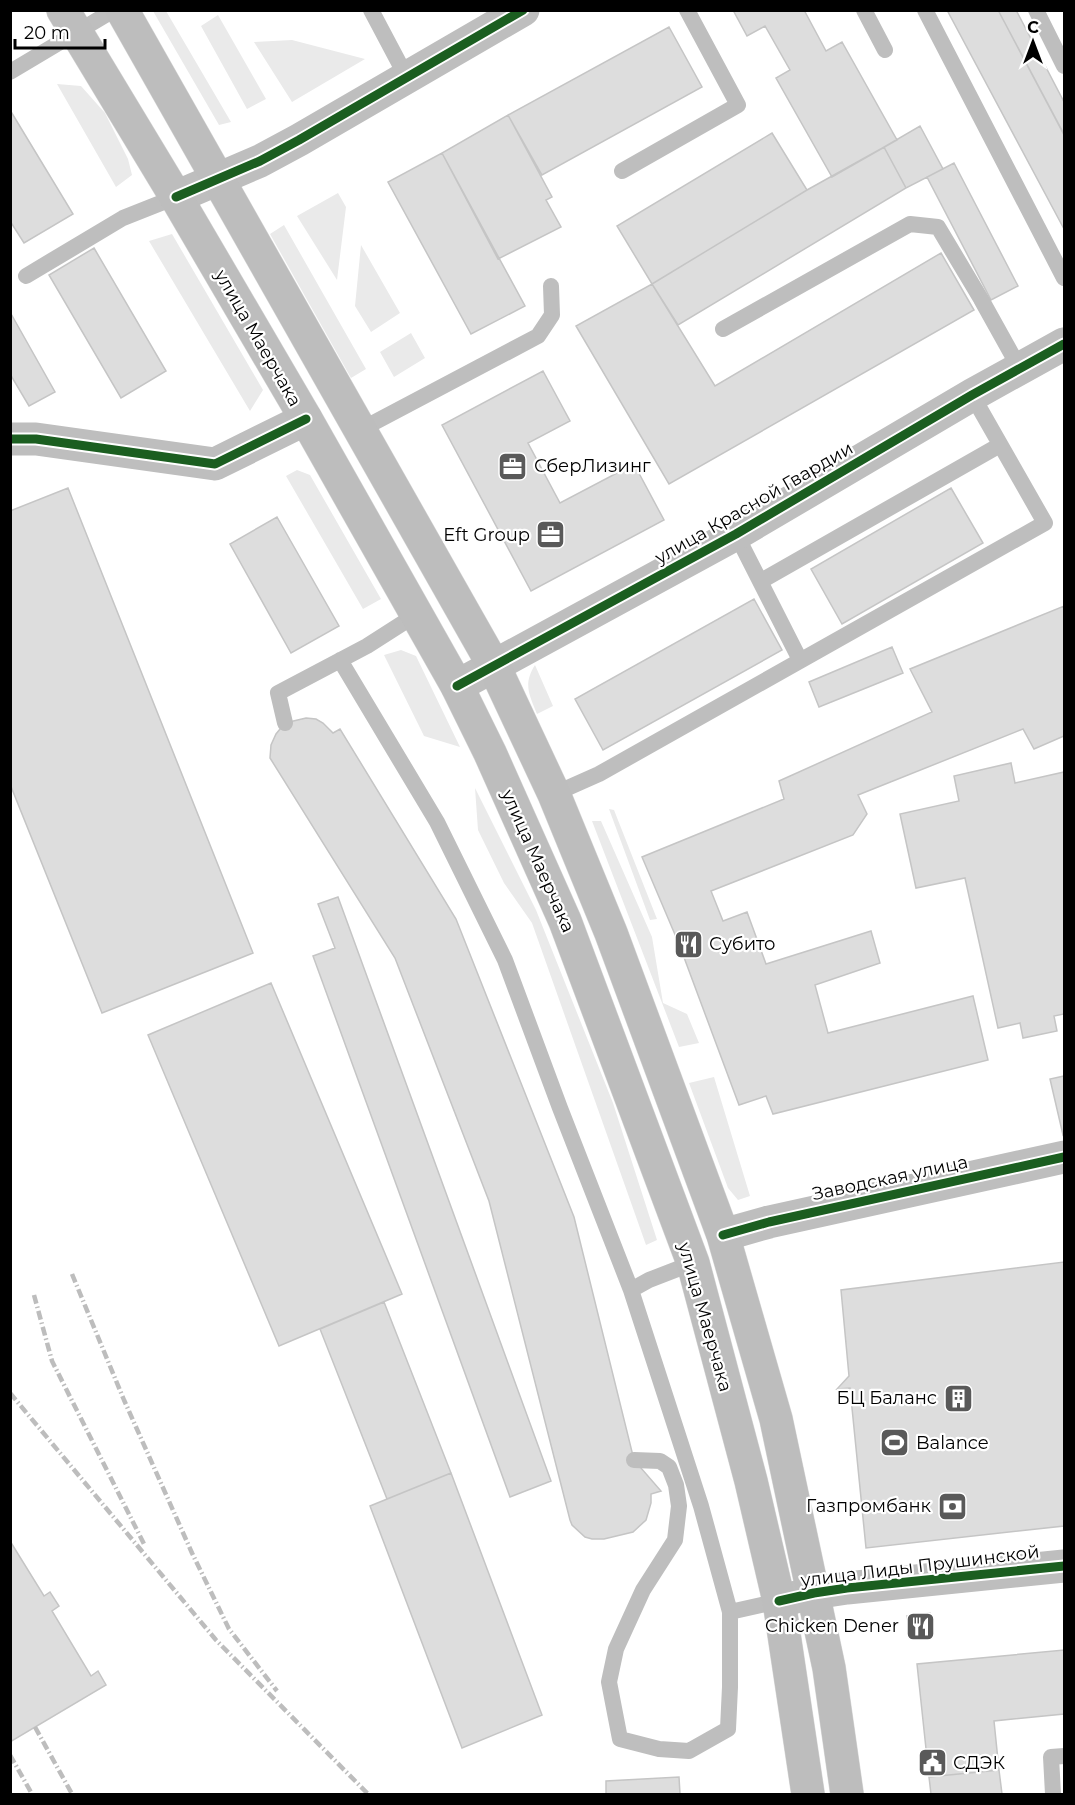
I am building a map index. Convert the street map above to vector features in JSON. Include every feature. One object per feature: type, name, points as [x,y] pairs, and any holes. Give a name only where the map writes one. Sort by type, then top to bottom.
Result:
[{"type":"main road","points":[[122,10],[494,666],[554,794],[611,933],[723,1234],[776,1419],[829,1668],[847,1794]]},
{"type":"main road","name":"улица Маерчака","points":[[69,22],[176,197],[306,419],[457,686],[490,753],[565,921],[693,1263],[751,1482],[779,1601],[808,1794]]},
{"type":"street","points":[[176,197],[260,161],[299,140],[523,10]]},
{"type":"street","name":"улица Красной Гвардии","points":[[457,686],[736,534],[972,395],[1065,344]]},
{"type":"street","points":[[10,439],[36,439],[215,464],[306,419]]},
{"type":"street","name":"Заводская улица","points":[[723,1234],[1065,1157]]},
{"type":"street","name":"улица Лиды Прушинской","points":[[779,1601],[847,1587],[1065,1566]]},
{"type":"lane","points":[[10,72],[69,22],[114,10]]},
{"type":"lane","points":[[371,10],[407,78]]},
{"type":"lane","points":[[622,171],[738,105],[687,10]]},
{"type":"lane","points":[[864,10],[885,50]]},
{"type":"lane","points":[[925,10],[1065,278]]},
{"type":"lane","points":[[1036,10],[1065,66]]},
{"type":"lane","points":[[26,276],[123,218],[176,197]]},
{"type":"lane","points":[[723,329],[910,224],[938,227],[1020,369]]},
{"type":"lane","points":[[360,430],[538,336],[552,315],[551,286]]},
{"type":"lane","points":[[554,794],[599,774],[1045,523],[972,395]]},
{"type":"lane","points":[[761,581],[1000,445]]},
{"type":"lane","points":[[736,534],[800,660]]},
{"type":"lane","points":[[285,723],[278,693],[367,646],[417,614]]},
{"type":"lane","points":[[340,660],[437,822],[505,960],[631,1290],[701,1506],[730,1612],[728,1729],[689,1751],[659,1749],[620,1739],[609,1682],[616,1649],[643,1590],[675,1540],[679,1506],[676,1485],[669,1467],[660,1461],[634,1460]]},
{"type":"lane","points":[[631,1290],[649,1280],[693,1263]]},
{"type":"lane","points":[[730,1612],[779,1601]]},
{"type":"lane","points":[[1053,1794],[1052,1757],[1065,1756]]},
{"type":"shaded area","points":[[153,11],[166,11],[231,122],[219,125]]},
{"type":"shaded area","points":[[218,15],[266,99],[247,109],[201,26]]},
{"type":"shaded area","points":[[292,40],[365,59],[292,102],[254,42]]},
{"type":"shaded area","points":[[57,84],[81,86],[105,113],[128,159],[132,175],[116,187]]},
{"type":"shaded area","points":[[338,193],[346,207],[337,280],[297,216]]},
{"type":"shaded area","points":[[284,225],[366,369],[351,378],[270,234]]},
{"type":"shaded area","points":[[172,234],[263,390],[250,411],[149,241]]},
{"type":"shaded area","points":[[361,245],[400,313],[371,332],[355,306]]},
{"type":"shaded area","points":[[411,333],[425,358],[394,377],[380,352]]},
{"type":"shaded area","points":[[297,470],[310,475],[381,599],[363,609],[286,476]]},
{"type":"shaded area","points":[[401,650],[416,656],[460,747],[424,736],[384,655]]},
{"type":"shaded area","points":[[535,665],[553,706],[537,714],[528,689],[529,678]]},
{"type":"shaded area","points":[[475,788],[536,910],[613,1103],[657,1240],[646,1245],[532,923],[504,883],[478,830]]},
{"type":"shaded area","points":[[609,809],[614,810],[657,919],[650,920]]},
{"type":"shaded area","points":[[592,821],[601,821],[652,937],[663,1003],[687,1014],[699,1043],[679,1047]]},
{"type":"shaded area","points":[[714,1077],[750,1196],[738,1200],[728,1188],[689,1083]]},
{"type":"building","points":[[733,10],[804,10],[826,51],[842,42],[897,140],[832,177],[776,78],[790,70],[765,26],[747,36]]},
{"type":"building","points":[[947,10],[998,10],[1064,135],[1064,229]]},
{"type":"building","points":[[998,10],[1016,10],[1064,102],[1064,134]]},
{"type":"building","points":[[669,27],[702,87],[542,175],[508,115]]},
{"type":"building","points":[[10,110],[73,214],[24,243],[10,221]]},
{"type":"building","points":[[508,115],[552,197],[546,200],[561,227],[498,259],[442,153]]},
{"type":"building","points":[[920,126],[943,169],[906,188],[884,147]]},
{"type":"building","points":[[772,133],[807,190],[652,284],[617,226]]},
{"type":"building","points":[[884,147],[906,188],[678,325],[652,284],[807,190]]},
{"type":"building","points":[[442,153],[525,306],[471,334],[388,182]]},
{"type":"building","points":[[954,163],[1018,286],[991,300],[927,177]]},
{"type":"building","points":[[94,248],[166,371],[121,398],[49,275]]},
{"type":"building","points":[[941,253],[974,310],[669,484],[576,326],[652,284],[715,386]]},
{"type":"building","points":[[10,312],[55,392],[29,406],[10,374]]},
{"type":"building","points":[[543,371],[570,421],[528,443],[560,503],[634,464],[664,520],[531,591],[442,425]]},
{"type":"building","points":[[68,488],[253,953],[102,1013],[10,784],[10,511]]},
{"type":"building","points":[[951,488],[983,543],[842,624],[811,569]]},
{"type":"building","points":[[277,517],[339,626],[291,653],[230,544]]},
{"type":"building","points":[[754,599],[782,650],[603,750],[575,699]]},
{"type":"building","points":[[1064,606],[1064,736],[1034,749],[1023,729],[858,795],[867,814],[853,835],[711,891],[723,921],[747,912],[766,964],[871,931],[880,963],[815,985],[828,1033],[973,996],[988,1060],[773,1114],[766,1096],[739,1105],[679,944],[642,857],[784,799],[779,781],[932,712],[910,669]]},
{"type":"building","points":[[892,647],[903,673],[819,707],[809,682]]},
{"type":"building","points":[[306,718],[316,719],[333,733],[340,729],[456,919],[574,1217],[634,1460],[661,1491],[651,1494],[646,1520],[633,1532],[604,1539],[592,1539],[585,1537],[572,1525],[489,1201],[395,958],[270,758],[271,745],[285,723]]},
{"type":"building","points":[[1011,763],[1015,783],[1064,772],[1064,1014],[1054,1016],[1057,1031],[1023,1038],[1020,1023],[998,1028],[965,878],[916,888],[900,814],[959,801],[954,776]]},
{"type":"building","points":[[338,897],[551,1481],[510,1497],[313,956],[335,948],[318,904]]},
{"type":"building","points":[[271,983],[402,1294],[279,1346],[148,1035]]},
{"type":"building","points":[[1064,1076],[1064,1134],[1063,1135],[1050,1079]]},
{"type":"building","name":"БЦ Баланс","points":[[1064,1262],[1064,1526],[866,1548],[850,1388],[837,1389],[849,1376],[841,1290]]},
{"type":"building","points":[[384,1302],[451,1473],[387,1499],[320,1329]]},
{"type":"building","points":[[451,1473],[542,1715],[462,1748],[370,1506]]},
{"type":"building","points":[[10,1541],[44,1596],[50,1592],[59,1606],[52,1611],[91,1676],[98,1671],[106,1685],[10,1742]]},
{"type":"building","name":"Chicken Dener","points":[[930,1613],[933,1635],[910,1638],[907,1616]]},
{"type":"building","points":[[1064,1650],[1064,1714],[994,1721],[999,1770],[929,1777],[917,1664]]},
{"type":"building","points":[[999,1770],[1002,1794],[931,1794],[929,1777]]},
{"type":"building","points":[[679,1777],[680,1794],[606,1794],[606,1781]]},
{"type":"railway","points":[[72,1274],[124,1400],[192,1553],[229,1629],[277,1691]]},
{"type":"railway","points":[[34,1295],[52,1361],[144,1544]]},
{"type":"railway","points":[[10,1393],[216,1640],[368,1794]]},
{"type":"railway","points":[[35,1727],[72,1794]]},
{"type":"railway","points":[[10,1755],[32,1794]]},
{"type":"cycle path","points":[[176,197],[260,161],[299,140],[523,10]]},
{"type":"cycle path","points":[[457,686],[736,534],[972,395],[1064,344]]},
{"type":"cycle path","points":[[10,439],[36,439],[215,464],[306,419]]},
{"type":"cycle path","points":[[723,1235],[769,1222],[1064,1157]]},
{"type":"cycle path","points":[[779,1601],[847,1588],[1064,1566]]},
{"type":"place","name":"СберЛизинг","points":[[513,466]]},
{"type":"place","name":"Eft Group","points":[[551,535]]},
{"type":"place","name":"Субито","points":[[688,944]]},
{"type":"place","name":"БЦ Баланс","points":[[958,1398]]},
{"type":"place","name":"Balance","points":[[895,1443]]},
{"type":"place","name":"Газпромбанк","points":[[952,1506]]},
{"type":"place","name":"Chicken Dener","points":[[920,1626]]},
{"type":"place","name":"СДЭК","points":[[932,1763]]}]
